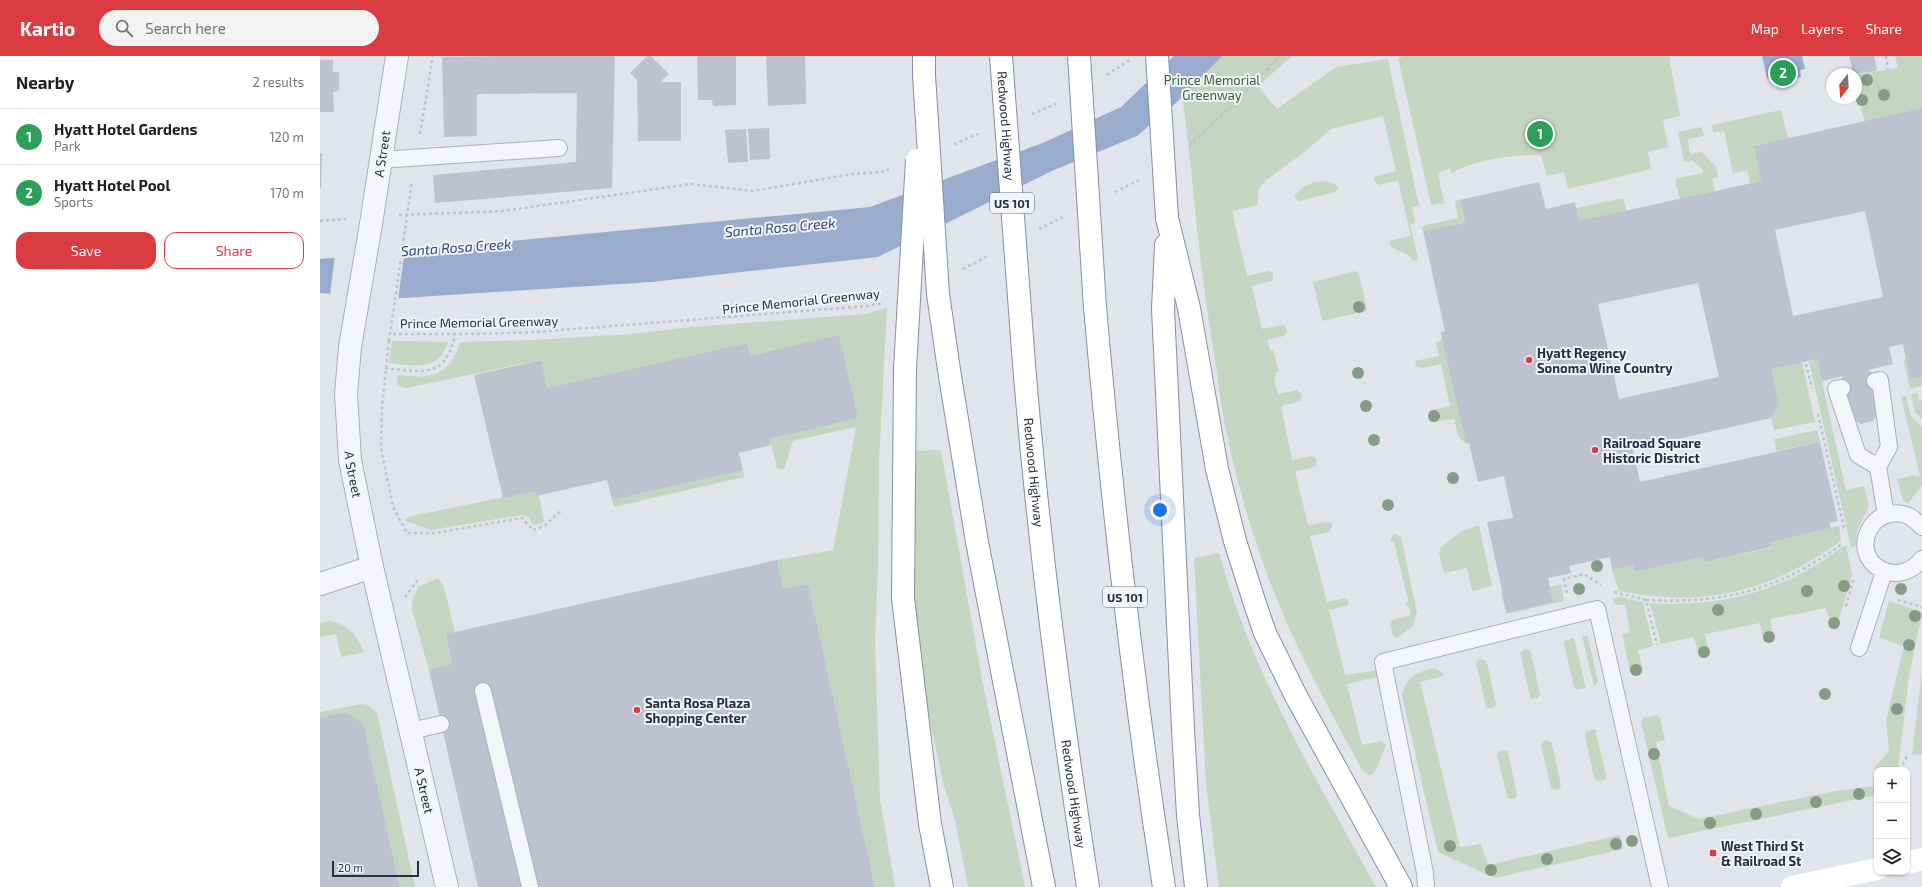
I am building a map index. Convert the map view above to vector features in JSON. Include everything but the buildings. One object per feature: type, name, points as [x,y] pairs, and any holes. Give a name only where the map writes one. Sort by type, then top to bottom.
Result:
[{"type":"main road","name":"Redwood Highway","points":[[1002,56],[1030,443],[1049,610],[1088,887]]},
{"type":"main road","name":"US 101","points":[[1079,56],[1095,307],[1112,494],[1149,789],[1164,887]]},
{"type":"main road","points":[[1157,56],[1167,218],[1163,309],[1183,729],[1188,815],[1196,887]]},
{"type":"main road","points":[[924,65],[905,369],[903,598],[930,824],[942,887]]},
{"type":"main road","points":[[924,65],[937,278],[949,370],[977,542],[1044,887]]},
{"type":"main road","points":[[1167,218],[1189,308],[1217,469],[1235,542],[1265,633],[1296,696],[1401,887]]},
{"type":"main road","points":[[1910,862],[1922,859]]},
{"type":"main road","points":[[1795,887],[1874,870]]},
{"type":"street","name":"A Street","points":[[397,56],[350,347],[346,394],[350,460],[372,567],[447,887]]},
{"type":"street","points":[[320,584],[372,567]]},
{"type":"lane","points":[[380,160],[559,148]]},
{"type":"lane","points":[[1875,381],[1880,380],[1889,447],[1878,467],[1886,515]]},
{"type":"lane","points":[[1842,388],[1836,389],[1858,455],[1878,467]]},
{"type":"lane","points":[[1920,520],[1902,513],[1886,515],[1871,525],[1865,542],[1866,552],[1870,560],[1884,572],[1893,574],[1902,573],[1910,570],[1922,559]]},
{"type":"lane","points":[[1859,648],[1884,572]]},
{"type":"lane","points":[[1426,887],[1425,873],[1383,662],[1597,610],[1660,887]]},
{"type":"lane","points":[[484,691],[530,887]]},
{"type":"lane","points":[[411,730],[441,724]]},
{"type":"path","points":[[1106,76],[1125,64],[1134,56]]},
{"type":"path","points":[[1185,148],[1231,108],[1280,56]]},
{"type":"path","points":[[1886,56],[1888,69]]},
{"type":"path","points":[[1025,116],[1060,102]]},
{"type":"path","points":[[953,144],[982,133]]},
{"type":"path","points":[[320,221],[371,220],[503,211],[691,184],[753,191],[852,174],[881,172],[895,166]]},
{"type":"path","points":[[1111,194],[1142,178]]},
{"type":"path","points":[[1036,231],[1069,214]]},
{"type":"path","points":[[405,225],[385,368],[381,448],[394,507],[407,533],[435,533],[522,518],[533,530],[544,526],[561,510]]},
{"type":"path","points":[[957,272],[996,252]]},
{"type":"path","name":"Prince Memorial Greenway","points":[[393,334],[536,332],[631,326],[867,306],[886,303]]},
{"type":"path","points":[[385,368],[423,372],[443,364],[450,354],[455,334]]},
{"type":"path","points":[[1806,364],[1813,394]]},
{"type":"path","points":[[1817,410],[1845,532]]},
{"type":"path","points":[[1646,600],[1683,601],[1709,599],[1754,590],[1802,570],[1847,540],[1847,545]]},
{"type":"path","points":[[1845,608],[1853,583],[1853,572]]},
{"type":"path","points":[[1897,599],[1922,608]]},
{"type":"path","points":[[1902,767],[1908,754]]},
{"type":"green space","points":[[1179,56],[1292,56],[1258,86],[1277,109],[1336,67],[1388,59],[1419,206],[1412,207],[1415,223],[1410,224],[1418,259],[1413,261],[1408,255],[1394,249],[1389,244],[1391,240],[1411,236],[1398,180],[1379,185],[1374,181],[1374,177],[1376,176],[1396,171],[1383,116],[1331,129],[1303,153],[1265,181],[1258,190],[1258,205],[1232,211],[1247,276],[1269,271],[1273,273],[1273,281],[1252,286],[1262,329],[1282,325],[1286,327],[1287,332],[1284,336],[1267,340],[1270,350],[1273,350],[1279,372],[1275,373],[1276,377],[1274,377],[1278,394],[1297,390],[1301,393],[1302,397],[1300,401],[1281,406],[1292,460],[1312,456],[1316,458],[1317,463],[1315,467],[1295,471],[1308,525],[1327,522],[1332,524],[1332,528],[1329,532],[1310,536],[1327,602],[1345,598],[1349,603],[1346,606],[1329,610],[1345,675],[1379,670],[1380,675],[1377,677],[1347,684],[1362,745],[1381,741],[1386,745],[1375,772],[1372,775],[1368,775],[1362,770],[1298,647],[1266,571],[1242,496],[1224,420],[1209,320],[1197,233]]},
{"type":"green space","points":[[1403,56],[1669,56],[1680,116],[1663,120],[1668,147],[1648,152],[1651,169],[1568,189],[1564,172],[1547,176],[1541,155],[1506,157],[1473,164],[1451,173],[1450,168],[1438,173],[1444,203],[1431,205],[1398,58]]},
{"type":"green space","points":[[1895,56],[1922,56],[1922,108],[1864,121],[1860,104],[1862,104],[1862,74],[1898,68]]},
{"type":"green space","points":[[1781,110],[1788,139],[1754,146],[1761,181],[1750,183],[1747,171],[1733,173],[1724,131],[1713,133],[1712,125]]},
{"type":"green space","points":[[1702,127],[1704,136],[1688,139],[1690,154],[1702,152],[1716,167],[1718,177],[1712,179],[1715,191],[1680,199],[1675,179],[1703,173],[1702,169],[1693,161],[1684,162],[1678,132]]},
{"type":"green space","points":[[1314,182],[1331,183],[1339,188],[1335,192],[1299,201],[1295,199],[1295,195],[1303,187]]},
{"type":"green space","points":[[1623,198],[1627,211],[1579,221],[1576,208]]},
{"type":"green space","points":[[1460,200],[1465,223],[1423,231],[1422,226],[1458,218],[1455,201]]},
{"type":"green space","points":[[1355,271],[1359,274],[1367,309],[1366,311],[1322,321],[1313,282]]},
{"type":"green space","points":[[887,308],[879,461],[878,570],[875,641],[880,799],[895,887],[875,887],[808,584],[783,589],[777,560],[833,550],[856,427],[793,441],[784,469],[777,468],[770,439],[858,418],[839,336],[750,356],[747,343],[547,388],[540,360],[407,388],[397,385],[398,375],[429,376],[444,369],[456,354],[460,342],[533,340],[631,334],[691,327],[866,314]]},
{"type":"green space","points":[[1442,340],[1466,444],[1458,436],[1454,419],[1430,422],[1429,411],[1450,406],[1441,364],[1422,368],[1416,366],[1415,361],[1439,356],[1436,342]]},
{"type":"green space","points":[[392,341],[448,342],[444,352],[432,363],[416,366],[389,363]]},
{"type":"green space","points":[[1817,359],[1846,490],[1864,486],[1869,506],[1857,531],[1856,546],[1851,547],[1809,361]]},
{"type":"green space","points":[[1903,359],[1906,359],[1910,379],[1922,377],[1922,386],[1910,389]]},
{"type":"green space","points":[[1802,362],[1815,422],[1774,430],[1771,418],[1779,404],[1771,369]]},
{"type":"green space","points":[[1917,393],[1919,401],[1922,400],[1922,419],[1915,412],[1911,394]]},
{"type":"green space","points":[[1906,396],[1911,416],[1922,427],[1922,486],[1908,503],[1903,500],[1897,479],[1914,475],[1915,477],[1920,476],[1901,397]]},
{"type":"green space","points":[[1817,430],[1820,442],[1776,451],[1774,439]]},
{"type":"green space","points":[[941,450],[983,684],[1025,887],[968,887],[955,820],[944,786],[922,684],[918,655],[914,583],[914,451]]},
{"type":"green space","points":[[743,470],[744,477],[614,507],[612,500]]},
{"type":"green space","points":[[535,491],[536,496],[539,495],[544,522],[533,525],[528,517],[521,515],[431,530],[403,520],[411,516]]},
{"type":"green space","points":[[1479,525],[1492,586],[1472,591],[1467,568],[1444,573],[1439,553],[1440,548],[1460,532]]},
{"type":"green space","points":[[1839,526],[1841,541],[1788,573],[1762,584],[1736,592],[1680,598],[1651,596],[1619,591],[1612,570],[1633,565],[1634,572],[1703,557],[1705,562],[1771,548],[1770,542]]},
{"type":"green space","points":[[1394,533],[1401,537],[1417,613],[1412,627],[1397,638],[1393,636],[1390,622],[1392,620],[1411,615],[1409,607],[1405,605],[1408,601],[1394,542],[1390,540]]},
{"type":"green space","points":[[1846,545],[1852,575],[1836,630],[1831,628],[1826,608],[1770,619],[1774,639],[1772,643],[1764,641],[1760,623],[1705,634],[1709,653],[1707,657],[1702,658],[1699,656],[1694,637],[1661,644],[1650,603],[1691,603],[1731,598],[1751,593],[1770,587],[1807,570]]},
{"type":"green space","points":[[1219,553],[1249,641],[1267,683],[1309,766],[1376,887],[1219,887],[1206,784],[1194,558]]},
{"type":"green space","points":[[438,578],[444,587],[455,632],[446,635],[452,664],[429,670],[412,610],[412,601],[418,587]]},
{"type":"green space","points":[[1561,584],[1564,601],[1506,614],[1501,592],[1503,591],[1507,612],[1553,602],[1550,587]]},
{"type":"green space","points":[[1620,597],[1643,602],[1653,646],[1638,650],[1643,671],[1641,675],[1635,676],[1630,672],[1622,634],[1630,632],[1625,604],[1616,605],[1612,599]]},
{"type":"green space","points":[[1889,601],[1922,612],[1909,676],[1898,767],[1875,767],[1889,751],[1886,720],[1904,646],[1879,638]]},
{"type":"green space","points":[[330,621],[336,622],[351,631],[358,640],[364,652],[341,657],[336,634],[320,637],[320,623]]},
{"type":"green space","points":[[1582,636],[1587,636],[1588,638],[1598,681],[1594,686]]},
{"type":"green space","points":[[1574,638],[1586,688],[1577,690],[1574,687],[1564,644],[1566,640]]},
{"type":"green space","points":[[1527,649],[1531,652],[1540,695],[1538,698],[1531,699],[1530,697],[1520,652]]},
{"type":"green space","points":[[1482,659],[1487,662],[1496,704],[1494,708],[1487,708],[1486,706],[1476,664],[1478,660]]},
{"type":"green space","points":[[1435,668],[1443,673],[1443,676],[1420,682],[1460,847],[1481,844],[1488,865],[1620,835],[1623,849],[1495,878],[1438,852],[1402,696],[1406,684],[1413,676],[1423,671]]},
{"type":"green space","points":[[1922,671],[1922,755],[1912,754]]},
{"type":"green space","points":[[362,704],[368,705],[377,713],[415,887],[400,887],[363,723],[345,712],[320,718],[320,712]]},
{"type":"green space","points":[[1656,715],[1660,717],[1665,740],[1656,742],[1669,806],[1699,819],[1835,791],[1873,786],[1874,776],[1874,796],[1668,838],[1641,722],[1643,718]]},
{"type":"green space","points":[[1595,729],[1607,779],[1598,781],[1594,778],[1585,735],[1587,731]]},
{"type":"green space","points":[[1547,740],[1552,743],[1561,785],[1559,789],[1555,790],[1551,788],[1541,745],[1543,741]]},
{"type":"green space","points":[[1504,750],[1508,752],[1517,795],[1515,799],[1507,797],[1497,755],[1499,751]]},
{"type":"water","name":"Santa Rosa Creek","points":[[1174,56],[1222,56],[1178,101],[1137,136],[1054,170],[878,257],[652,282],[403,298],[320,293],[320,259],[870,207],[1045,142],[1121,107]]},
{"type":"water","points":[[1762,56],[1802,56],[1805,69],[1800,70],[1801,77],[1796,78],[1790,87],[1784,86],[1780,81],[1774,83],[1773,77],[1767,78]]},
{"type":"pier","points":[[405,249],[398,300],[330,295],[335,255]]},
{"type":"place","name":"Hyatt Hotel Pool","points":[[1783,73]]},
{"type":"place","name":"Hyatt Hotel Gardens","points":[[1540,134]]},
{"type":"place","name":"Hyatt Regency Sonoma Wine Country","points":[[1529,360]]},
{"type":"place","name":"Railroad Square Historic District","points":[[1595,450]]},
{"type":"place","name":"Santa Rosa Plaza Shopping Center","points":[[637,710]]},
{"type":"place","name":"West Third St & Railroad St","points":[[1713,853]]}]
